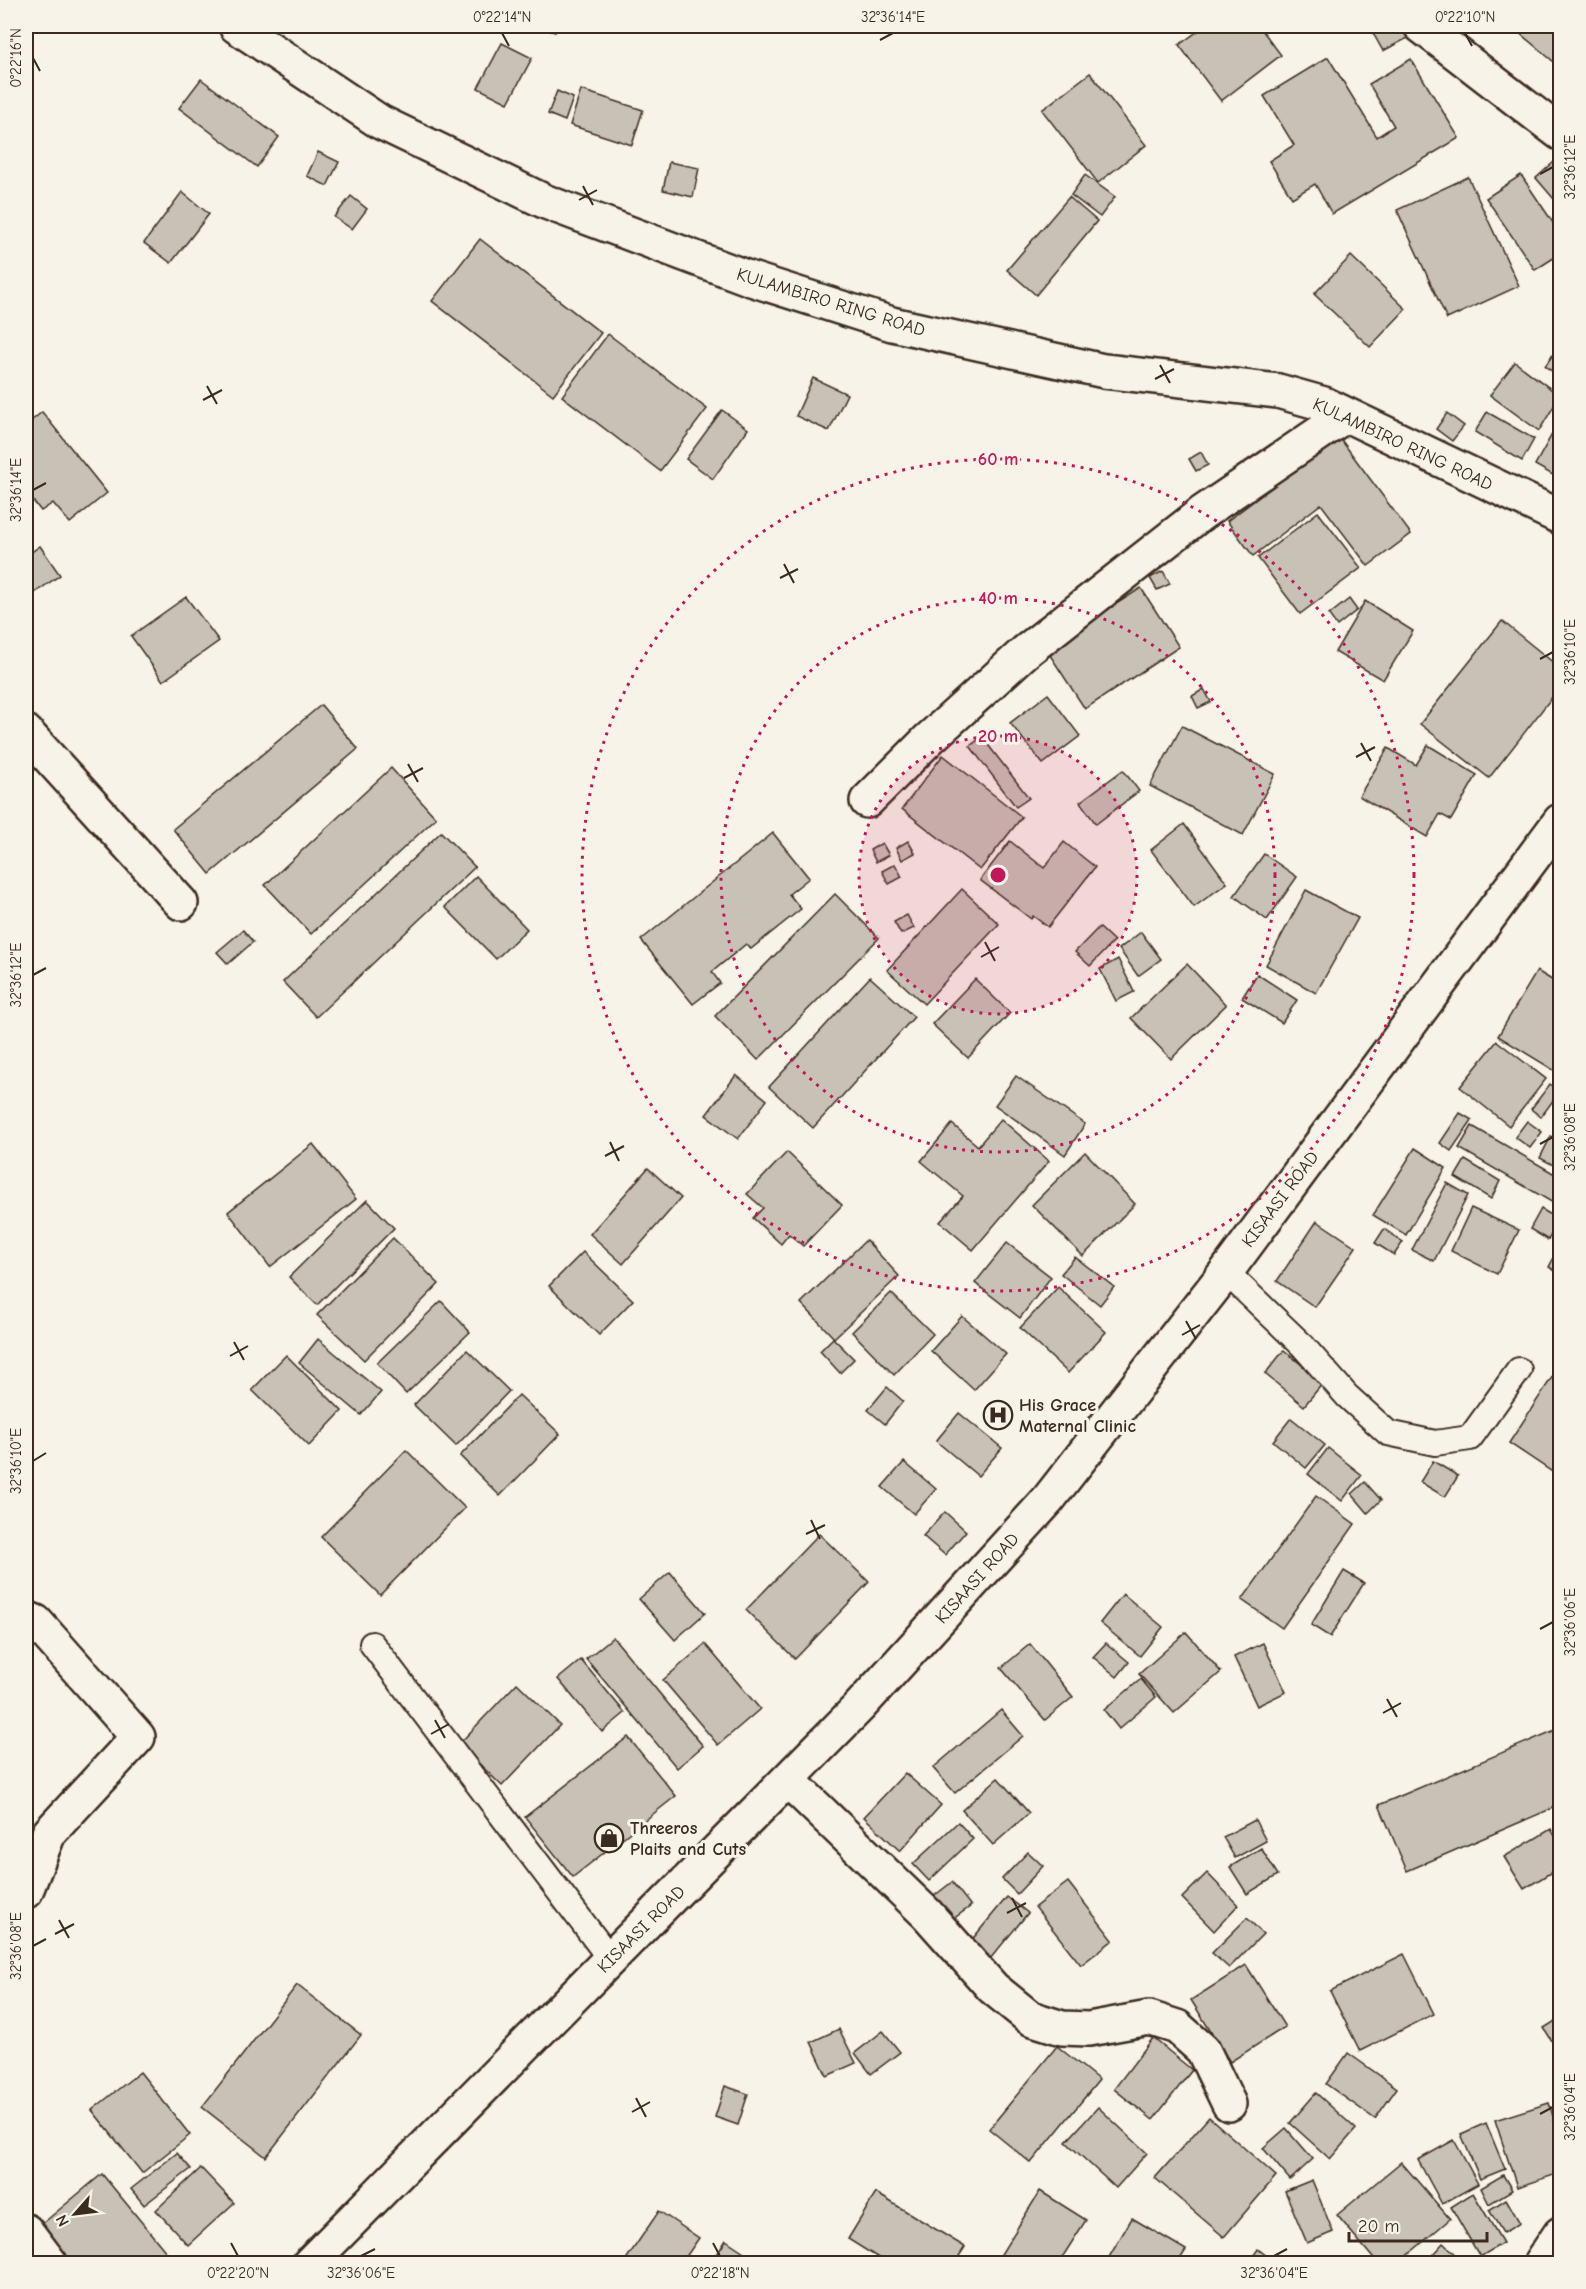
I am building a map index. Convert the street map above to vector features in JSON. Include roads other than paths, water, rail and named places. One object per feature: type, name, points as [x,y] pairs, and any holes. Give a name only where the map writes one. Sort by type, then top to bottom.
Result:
[{"type":"street","name":"KULAMBIRO RING ROAD","points":[[236,26],[380,122],[546,202],[751,279],[892,324],[1104,370],[1278,391],[1324,404],[1560,517]]},
{"type":"street","points":[[1421,26],[1560,133]]},
{"type":"street","points":[[867,801],[929,739],[1025,652],[1202,513],[1346,415]]},
{"type":"street","points":[[26,732],[180,903]]},
{"type":"street","name":"KISAASI ROAD","points":[[309,2264],[860,1706],[1047,1501],[1226,1272],[1560,821]]},
{"type":"street","points":[[26,1618],[36,1622],[138,1737],[49,1833],[26,1891]]},
{"type":"street","points":[[788,1780],[927,1914],[993,1988],[1030,2018],[1062,2028],[1089,2029],[1149,2018],[1177,2027],[1203,2050],[1229,2104]]},
{"type":"street","points":[[26,2231],[51,2264]]},
{"type":"street","points":[[1540,2264],[1560,2234]]},
{"type":"lane","points":[[1226,1272],[1302,1345],[1347,1396],[1388,1433],[1435,1443],[1470,1438],[1519,1370]]},
{"type":"lane","points":[[372,1644],[611,1960]]},
{"type":"place","name":"His Grace Maternal Clinic","points":[[998,1415]]},
{"type":"place","name":"Threeros Plaits and Cuts","points":[[609,1838]]}]
